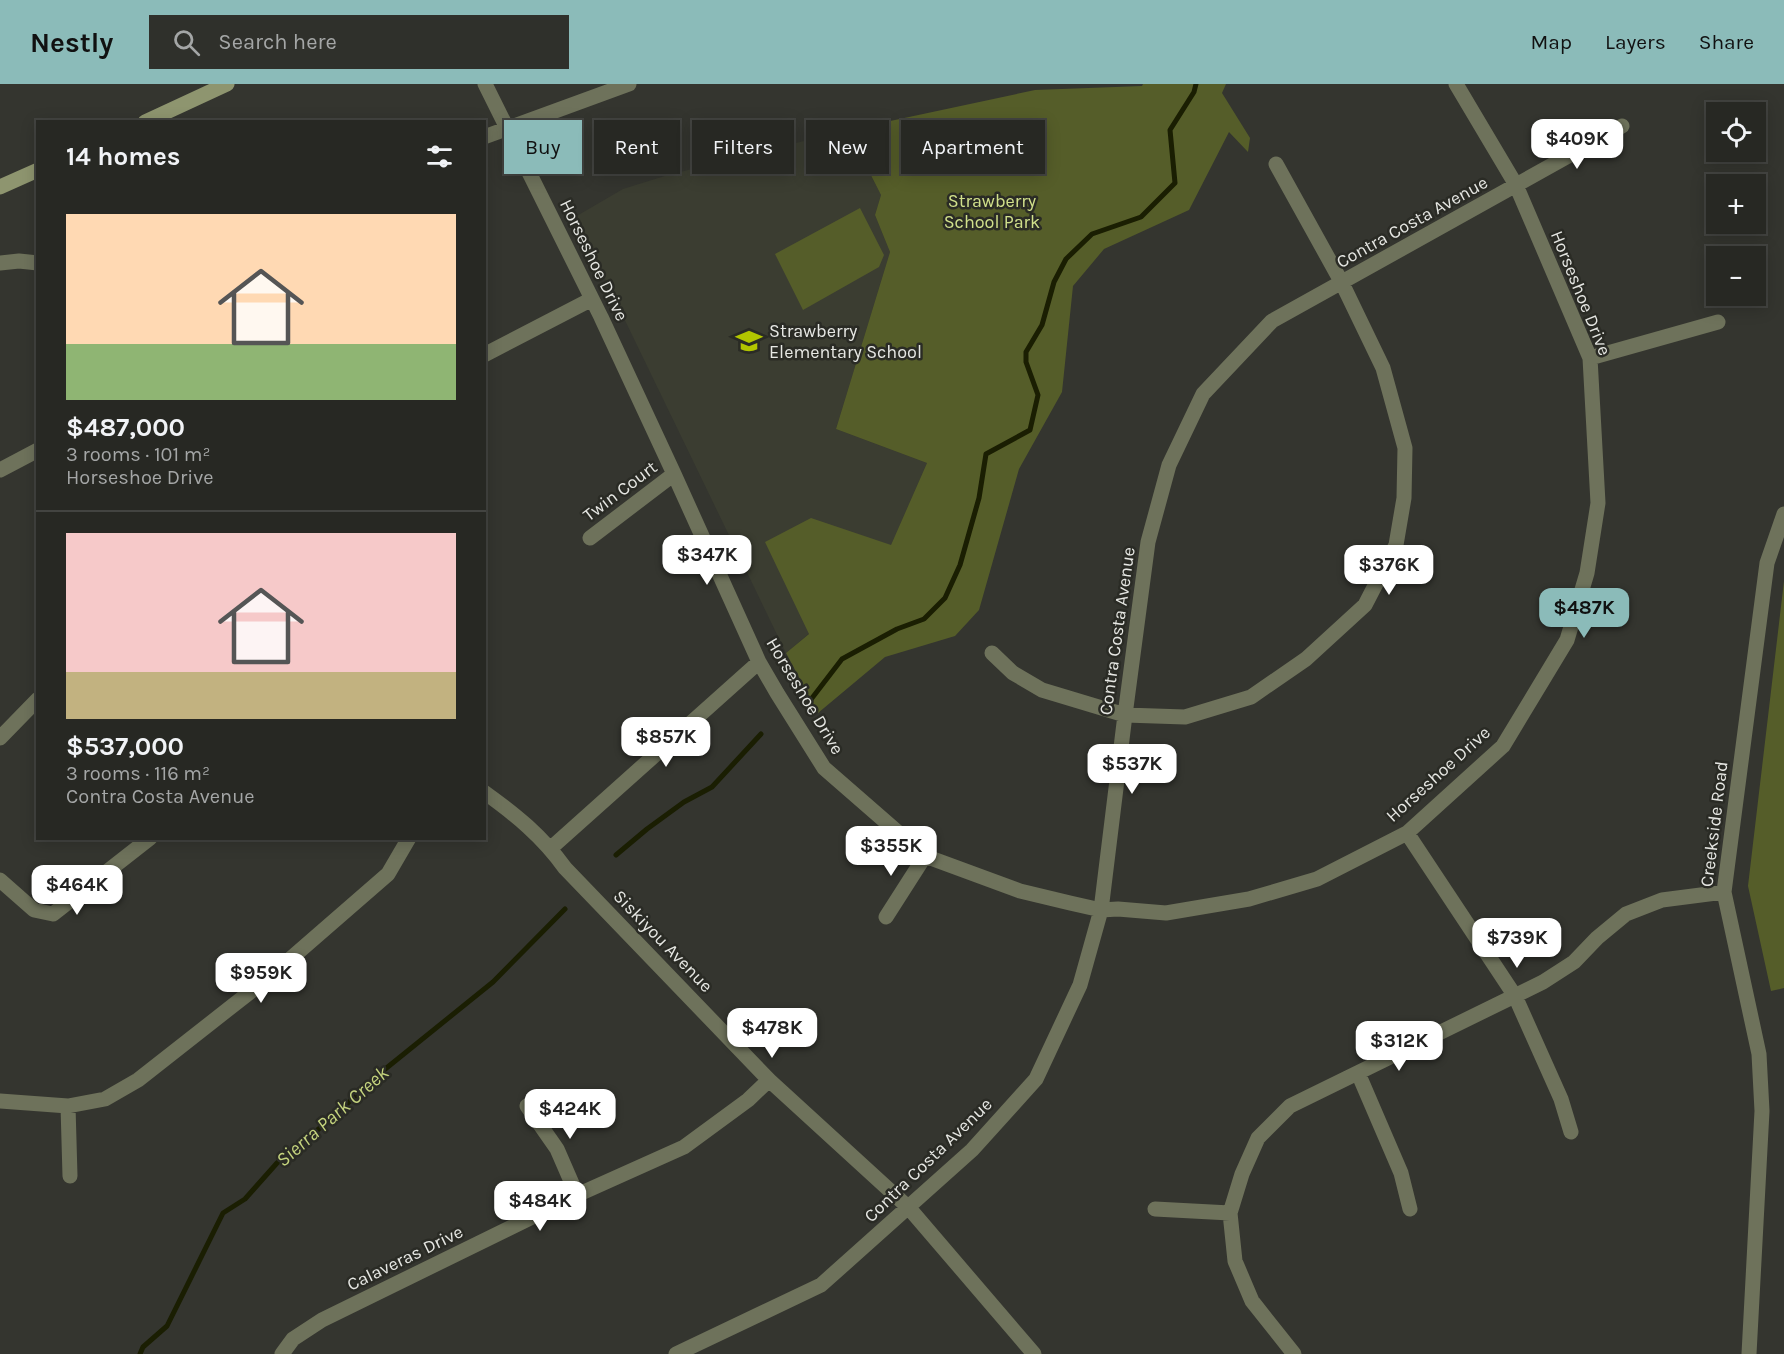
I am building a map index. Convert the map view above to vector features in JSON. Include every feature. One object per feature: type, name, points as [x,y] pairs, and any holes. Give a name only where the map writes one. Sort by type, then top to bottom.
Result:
[{"type":"street","points":[[148,120],[227,84]]},
{"type":"street","name":"Horseshoe Drive","points":[[485,84],[504,125]]},
{"type":"street","points":[[531,120],[629,84]]},
{"type":"street","name":"Horseshoe Drive","points":[[529,174],[592,299],[675,474],[759,662],[825,768],[925,856],[1020,891],[1101,910],[1166,913],[1249,899],[1317,879],[1407,833],[1503,746],[1567,640],[1587,573],[1598,503],[1590,358],[1516,185],[1456,84]]},
{"type":"street","name":"Contra Costa Avenue","points":[[676,1354],[821,1285],[972,1150],[1036,1079],[1080,986],[1101,910],[1148,542],[1169,465],[1203,394],[1272,321],[1622,126]]},
{"type":"street","points":[[486,136],[504,130]]},
{"type":"street","points":[[992,652],[1013,673],[1042,690],[1125,715],[1185,717],[1251,697],[1306,659],[1365,605],[1396,545],[1404,498],[1405,448],[1383,368],[1342,284],[1276,164]]},
{"type":"street","points":[[0,187],[36,171]]},
{"type":"street","points":[[0,263],[19,261],[36,263]]},
{"type":"street","points":[[486,354],[592,299]]},
{"type":"street","points":[[1590,358],[1718,322]]},
{"type":"street","points":[[0,470],[36,451]]},
{"type":"street","name":"Twin Court","points":[[590,538],[675,474]]},
{"type":"street","name":"Creekside Road","points":[[1749,1354],[1762,1111],[1759,1054],[1724,892],[1767,563],[1784,514]]},
{"type":"street","points":[[551,848],[759,662]]},
{"type":"street","points":[[0,738],[36,701]]},
{"type":"street","name":"Siskiyou Avenue","points":[[486,793],[518,816],[551,848],[565,868],[769,1080],[909,1208],[1034,1354]]},
{"type":"street","points":[[1407,833],[1515,996],[1561,1099],[1570,1132]]},
{"type":"street","points":[[0,880],[34,910],[53,914],[147,840]]},
{"type":"street","points":[[0,1101],[68,1106],[105,1099],[138,1080],[273,974],[388,873],[408,840]]},
{"type":"street","points":[[886,917],[925,856]]},
{"type":"street","points":[[1294,1354],[1252,1301],[1235,1261],[1230,1214],[1242,1174],[1258,1138],[1290,1106],[1543,982],[1574,962],[1597,938],[1626,914],[1662,900],[1724,892]]},
{"type":"street","points":[[1358,1073],[1401,1173],[1410,1209]]},
{"type":"street","name":"Calaveras Drive","points":[[282,1354],[293,1339],[322,1320],[577,1195],[684,1147],[748,1100],[769,1080]]},
{"type":"street","points":[[68,1106],[70,1176]]},
{"type":"street","points":[[527,1106],[557,1149],[577,1195]]},
{"type":"street","points":[[1155,1209],[1230,1214]]},
{"type":"shaded area","name":"Strawberry Elementary School","points":[[806,140],[806,174],[870,174],[881,195],[875,215],[890,252],[836,429],[927,463],[878,575],[786,653],[575,217],[623,189],[692,169],[692,174],[794,174],[794,144]]},
{"type":"green space","name":"Strawberry School Park","points":[[1143,84],[1226,84],[1222,93],[1250,138],[1248,152],[1229,132],[1189,210],[1104,249],[1073,286],[1062,392],[1019,469],[979,610],[955,636],[885,657],[818,713],[786,653],[809,634],[765,542],[811,518],[891,545],[927,463],[836,429],[890,252],[875,215],[881,195],[870,174],[889,174],[889,121],[1035,90],[1142,86]]},
{"type":"green space","points":[[860,208],[884,255],[879,267],[803,310],[775,254]]},
{"type":"green space","points":[[1784,581],[1784,988],[1771,991],[1748,886]]},
{"type":"waterway","name":"Sierra Park Creek","points":[[809,702],[842,659],[897,629],[924,619],[945,598],[960,565],[979,498],[986,454],[1030,430],[1038,395],[1026,362],[1026,352],[1042,325],[1054,282],[1066,259],[1092,234],[1141,217],[1175,183],[1170,130],[1194,92],[1196,84]]},
{"type":"waterway","name":"Sierra Park Creek","points":[[616,855],[684,802],[712,787],[761,734]]},
{"type":"waterway","name":"Sierra Park Creek","points":[[140,1354],[143,1347],[167,1326],[223,1213],[245,1199],[277,1163],[326,1123],[384,1070],[493,982],[565,909]]},
{"type":"place","name":"Strawberry Elementary School","points":[[749,341]]}]
